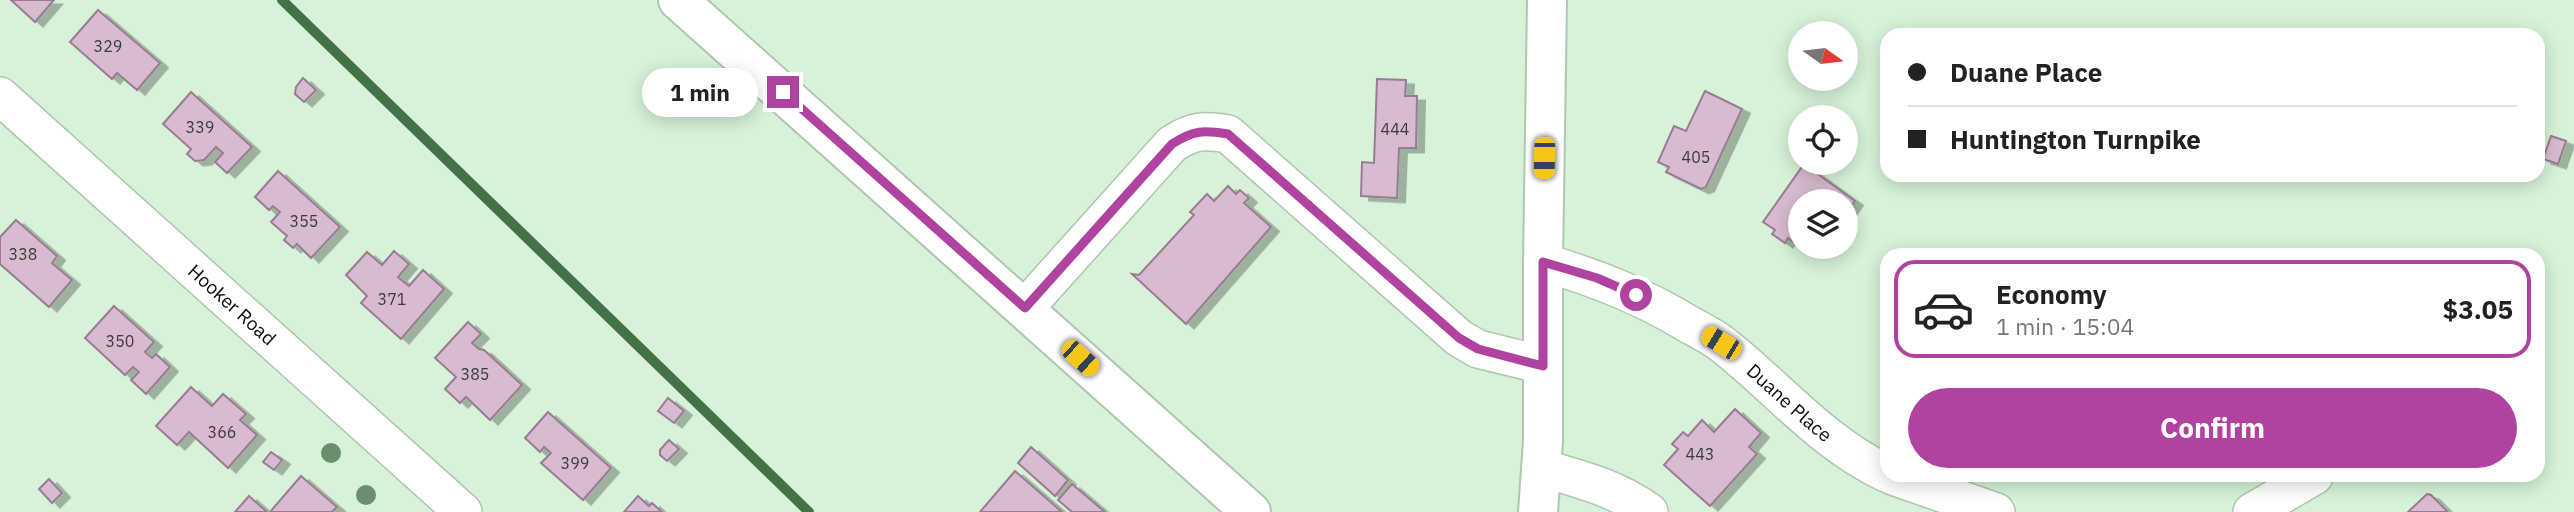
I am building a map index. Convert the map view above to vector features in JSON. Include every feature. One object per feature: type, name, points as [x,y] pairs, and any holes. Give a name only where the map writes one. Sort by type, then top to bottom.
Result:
[{"type":"main road","points":[[678,0],[1251,512]]},
{"type":"main road","points":[[1538,512],[1543,366],[1547,0]]},
{"type":"street","name":"Hooker Road","points":[[0,96],[448,507]]},
{"type":"street","points":[[1025,308],[1172,144],[1190,132],[1208,131],[1228,134],[1459,338],[1478,349],[1543,366]]},
{"type":"street","name":"Duane Place","points":[[1543,262],[1597,278],[1656,304],[1721,343],[1806,419],[1862,461],[1880,470]]},
{"type":"street","points":[[1541,468],[1597,483],[1633,500],[1650,512]]},
{"type":"street","points":[[1910,482],[1996,512]]},
{"type":"street","points":[[2252,512],[2304,482]]},
{"type":"building","points":[[11,0],[54,0],[35,22]]},
{"type":"building","points":[[98,10],[160,63],[137,90],[117,73],[112,79],[70,42]]},
{"type":"building","points":[[303,78],[316,90],[304,102],[295,94],[296,87]]},
{"type":"building","points":[[1377,79],[1406,80],[1405,96],[1417,96],[1416,148],[1399,148],[1397,198],[1361,196],[1362,162],[1374,163]]},
{"type":"building","points":[[1705,91],[1742,109],[1706,187],[1701,189],[1666,172],[1669,167],[1658,162],[1674,126],[1686,131]]},
{"type":"building","points":[[191,92],[252,147],[227,173],[215,162],[223,153],[216,147],[204,160],[195,161],[187,154],[191,149],[163,124]]},
{"type":"building","points":[[2551,136],[2566,141],[2558,164],[2545,160]]},
{"type":"building","points":[[278,171],[340,227],[311,258],[297,244],[293,248],[284,240],[287,236],[271,222],[280,212],[273,206],[269,210],[255,197]]},
{"type":"building","points":[[1796,175],[1819,175],[1838,189],[1788,189],[1788,238],[1785,243],[1772,234],[1775,230],[1763,222]]},
{"type":"building","points":[[1228,186],[1236,194],[1240,190],[1249,198],[1244,203],[1271,227],[1186,324],[1132,274],[1139,275],[1194,215],[1190,212],[1207,194],[1214,201]]},
{"type":"building","points":[[16,220],[57,256],[52,263],[72,280],[49,307],[0,264],[0,237]]},
{"type":"building","points":[[394,251],[409,264],[398,277],[409,286],[423,270],[444,289],[401,339],[361,303],[367,296],[346,275],[367,252],[382,265]]},
{"type":"building","points":[[114,306],[154,342],[145,352],[152,358],[156,354],[170,367],[146,394],[131,380],[139,372],[133,367],[125,375],[85,338]]},
{"type":"building","points":[[468,322],[481,334],[472,343],[484,350],[522,385],[490,420],[466,397],[460,403],[445,389],[456,377],[435,358]]},
{"type":"building","points":[[191,387],[212,406],[223,394],[246,414],[240,420],[257,435],[228,468],[189,432],[177,445],[156,426]]},
{"type":"building","points":[[668,398],[684,411],[674,423],[658,411]]},
{"type":"building","points":[[1735,409],[1761,433],[1749,447],[1757,454],[1710,506],[1664,465],[1678,449],[1672,444],[1683,432],[1688,436],[1702,420],[1714,432]]},
{"type":"building","points":[[548,412],[611,468],[583,500],[541,463],[551,453],[544,447],[540,452],[525,438]]},
{"type":"building","points":[[669,440],[679,449],[667,461],[660,455],[660,450]]},
{"type":"building","points":[[1031,447],[1068,480],[1055,496],[1018,463]]},
{"type":"building","points":[[271,452],[282,460],[274,470],[263,462]]},
{"type":"building","points":[[1015,471],[1062,512],[980,512]]},
{"type":"building","points":[[301,476],[337,507],[332,512],[270,512]]},
{"type":"building","points":[[49,479],[62,493],[52,503],[39,489]]},
{"type":"building","points":[[1072,484],[1105,512],[1072,512],[1058,500]]},
{"type":"building","points":[[2427,494],[2431,495],[2448,512],[2408,512]]},
{"type":"building","points":[[249,496],[267,512],[235,512]]},
{"type":"building","points":[[638,496],[649,506],[652,503],[662,512],[624,512]]},
{"type":"waterway","points":[[282,0],[809,512]]},
{"type":"route","points":[[783,92],[1025,308],[1172,144],[1190,132],[1208,131],[1228,134],[1459,338],[1478,349],[1543,366],[1543,262],[1597,278],[1636,295]]}]
